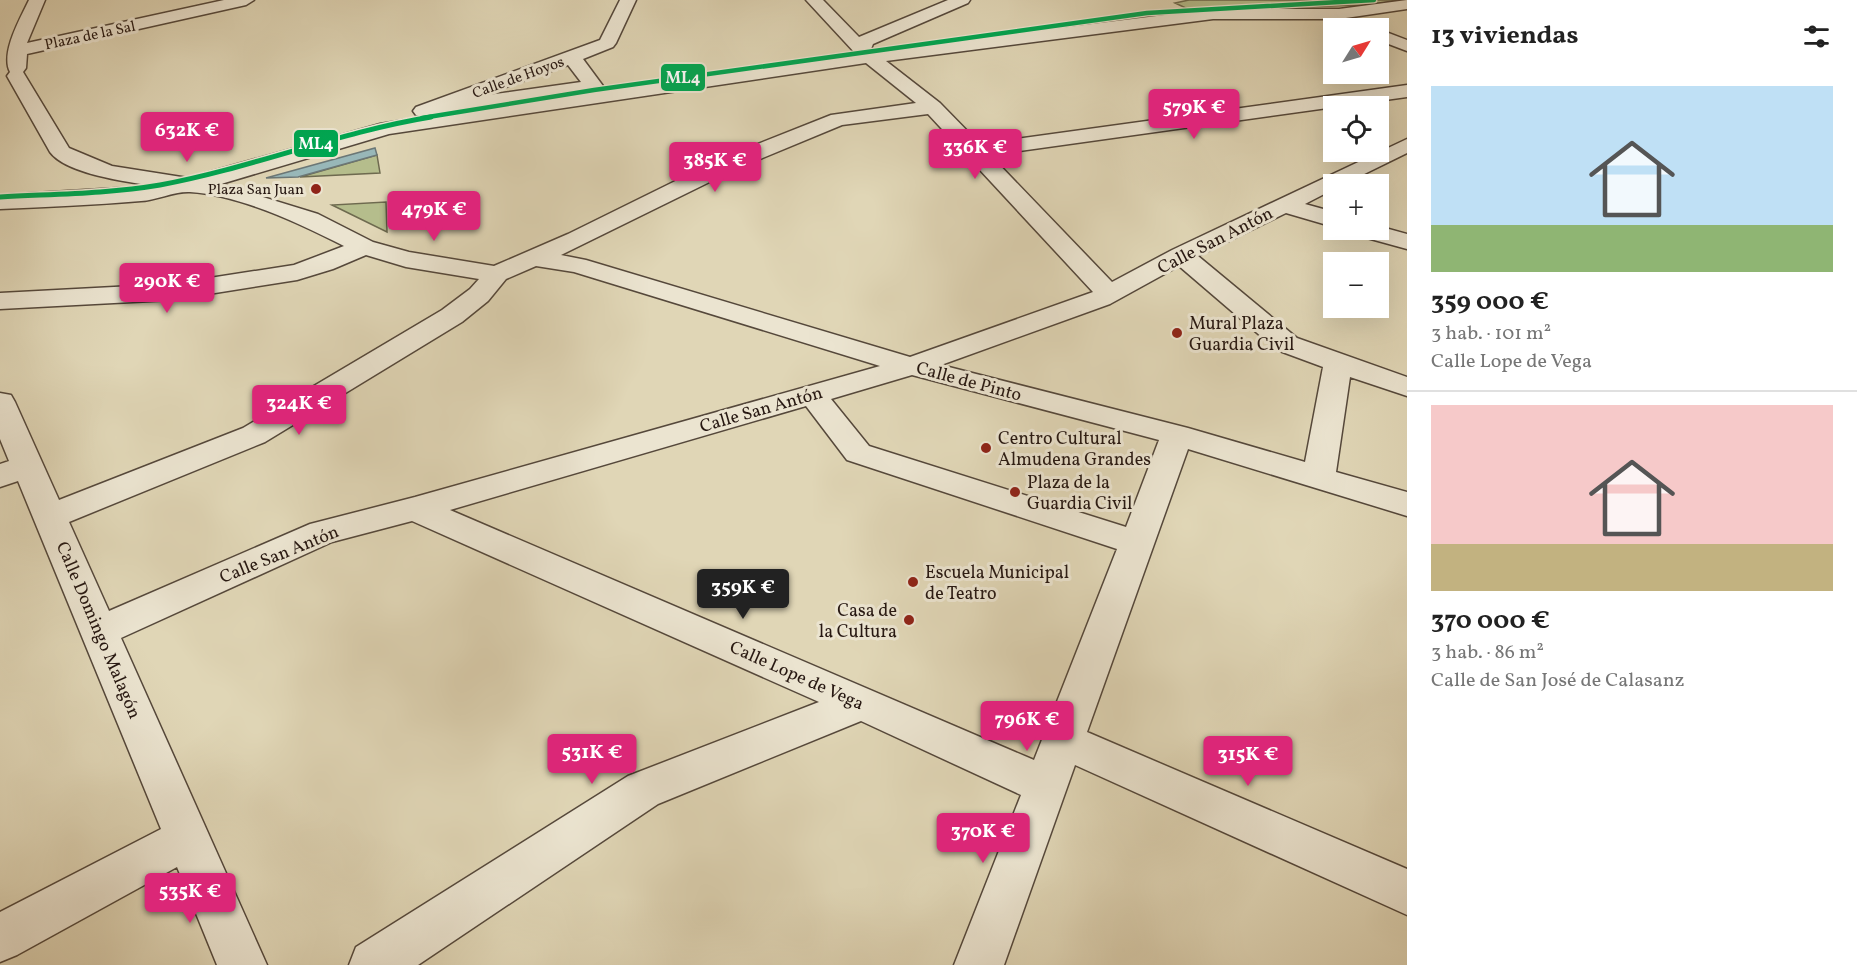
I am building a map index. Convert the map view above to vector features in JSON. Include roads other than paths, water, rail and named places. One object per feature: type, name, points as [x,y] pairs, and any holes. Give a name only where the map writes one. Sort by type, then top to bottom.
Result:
[{"type":"street","name":"Plaza de la Sal","points":[[19,50],[246,0]]},
{"type":"street","name":"Calle de Hoyos","points":[[427,116],[607,43],[628,0]]},
{"type":"street","points":[[814,0],[866,53],[933,107],[1109,294]]},
{"type":"street","points":[[921,0],[936,11]]},
{"type":"street","points":[[866,53],[865,41],[962,0]]},
{"type":"street","points":[[0,202],[111,197],[155,192],[193,184],[427,116],[866,53],[1213,14],[1339,14],[1407,4]]},
{"type":"street","points":[[10,19],[33,8]]},
{"type":"street","points":[[33,8],[18,41],[19,50],[8,78],[61,152],[89,166],[109,172],[193,184],[238,195],[310,219],[364,247],[406,259],[497,274]]},
{"type":"street","points":[[1339,14],[1346,18]]},
{"type":"street","points":[[1389,39],[1407,46]]},
{"type":"street","name":"Calle de Hoyos","points":[[427,116],[593,86],[572,57]]},
{"type":"street","points":[[975,151],[1407,91]]},
{"type":"street","points":[[49,517],[254,435],[452,316],[479,295],[497,274],[728,164],[838,119],[933,107]]},
{"type":"street","name":"Calle San Antón","points":[[99,631],[322,532],[415,509],[910,366],[1109,294],[1181,255],[1407,146]]},
{"type":"street","points":[[1284,205],[1323,217]]},
{"type":"street","points":[[1389,237],[1407,242]]},
{"type":"street","points":[[0,302],[171,292],[297,272],[324,264],[364,247]]},
{"type":"street","points":[[1181,255],[1287,344],[1407,387]]},
{"type":"street","name":"Calle de Pinto","points":[[532,258],[578,265],[910,366],[1177,435],[1407,504]]},
{"type":"street","points":[[1318,478],[1338,362]]},
{"type":"street","points":[[812,394],[858,453],[1137,543]]},
{"type":"street","name":"Calle Domingo Malagón","points":[[0,402],[14,471],[49,517],[242,965]]},
{"type":"street","points":[[979,965],[1177,435]]},
{"type":"street","name":"Calle Lope de Vega","points":[[415,509],[862,703],[1046,786]]},
{"type":"street","points":[[374,965],[643,790],[862,703]]},
{"type":"street","points":[[1064,741],[1407,892]]},
{"type":"street","points":[[0,938],[193,847]]},
{"type":"water","points":[[375,148],[377,155],[298,177],[266,178]]},
{"type":"place","name":"Plaza San Juan","points":[[316,189]]},
{"type":"place","name":"Mural Plaza Guardia Civil","points":[[1177,333]]},
{"type":"place","name":"Centro Cultural Almudena Grandes","points":[[986,448]]},
{"type":"place","name":"Plaza de la Guardia Civil","points":[[1015,492]]},
{"type":"place","name":"Escuela Municipal de Teatro","points":[[913,582]]},
{"type":"place","name":"Casa de la Cultura","points":[[909,620]]}]
